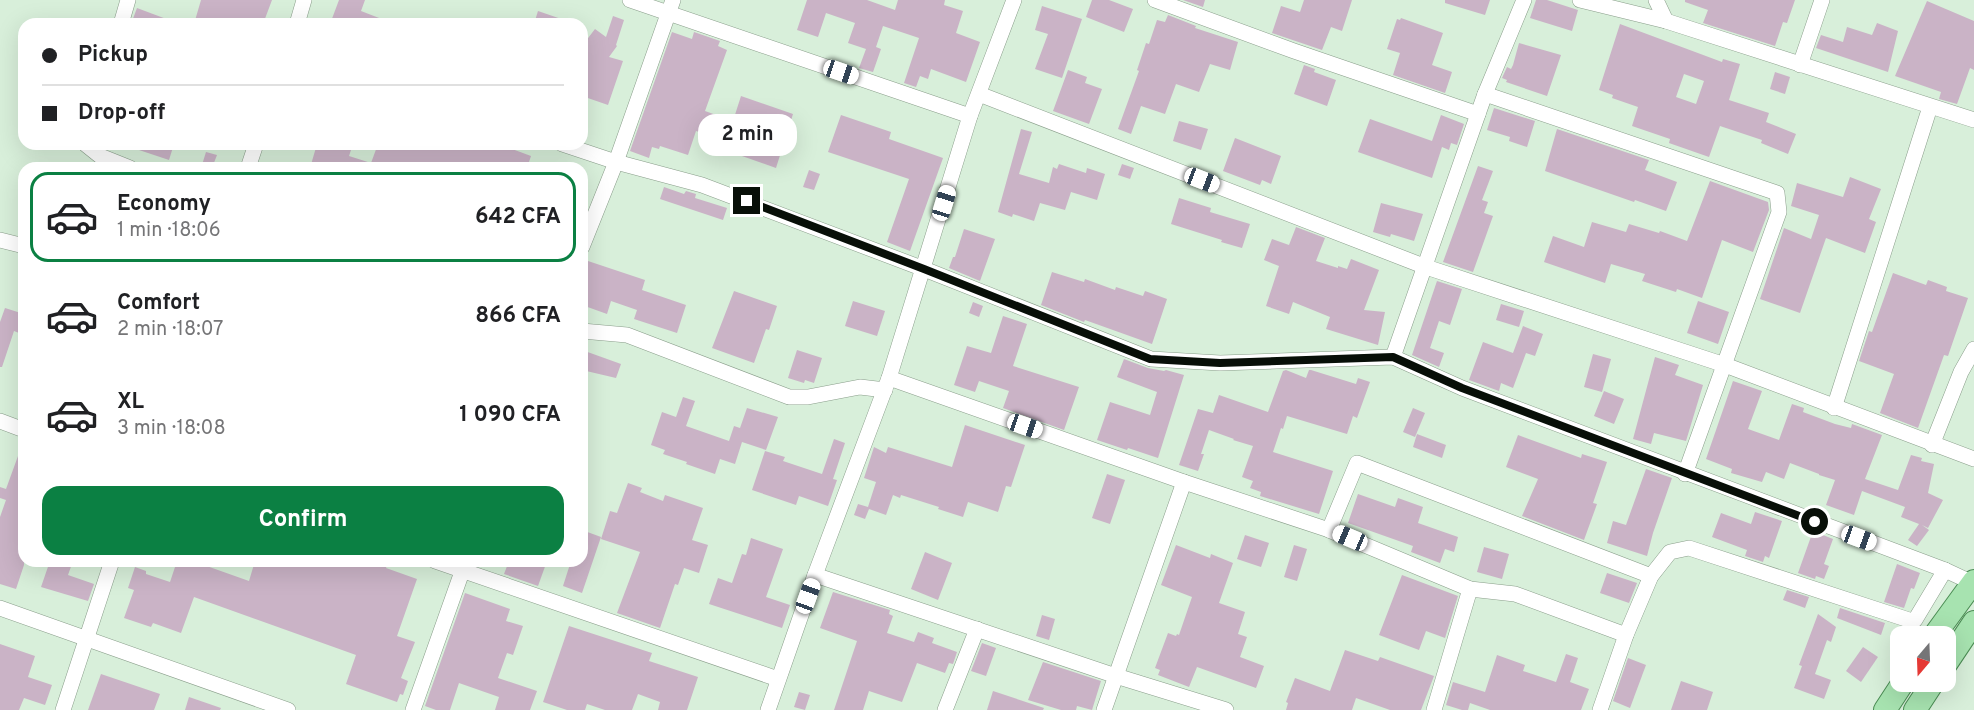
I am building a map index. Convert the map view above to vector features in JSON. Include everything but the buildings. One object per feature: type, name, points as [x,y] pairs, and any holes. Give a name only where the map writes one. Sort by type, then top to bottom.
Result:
[{"type":"main road","points":[[1941,626],[1973,582]]},
{"type":"main road","points":[[1956,649],[1974,622]]},
{"type":"main road","points":[[1885,710],[1897,692]]},
{"type":"main road","points":[[1915,710],[1927,692]]},
{"type":"street","points":[[123,18],[128,0]]},
{"type":"street","points":[[299,18],[304,0]]},
{"type":"street","points":[[630,0],[671,7],[970,116]]},
{"type":"street","points":[[768,710],[815,575],[887,384],[970,116],[1014,0]]},
{"type":"street","points":[[1155,0],[1293,51],[1478,114]]},
{"type":"street","points":[[1393,357],[1485,94],[1524,0]]},
{"type":"street","points":[[1580,0],[1666,21],[1974,120]]},
{"type":"street","points":[[1656,0],[1666,21]]},
{"type":"street","points":[[1800,65],[1822,0]]},
{"type":"street","points":[[588,232],[616,162],[671,7]]},
{"type":"street","points":[[979,94],[1426,267],[1725,365],[1974,459]]},
{"type":"street","points":[[1485,94],[1777,194],[1779,212],[1685,474]]},
{"type":"street","points":[[1834,408],[1930,107]]},
{"type":"street","points":[[92,150],[115,162]]},
{"type":"street","points":[[580,150],[702,185],[924,269],[1150,359],[1220,363],[1393,357],[1462,388],[1973,582]]},
{"type":"street","points":[[0,240],[18,244]]},
{"type":"street","points":[[588,331],[627,335],[789,398],[808,398],[887,384],[1329,530],[1470,589],[1515,594],[1626,635]]},
{"type":"street","points":[[1932,445],[1961,372],[1974,350]]},
{"type":"street","points":[[0,421],[18,428]]},
{"type":"street","points":[[1329,530],[1357,463],[1651,576]]},
{"type":"street","points":[[1104,710],[1184,482]]},
{"type":"street","points":[[1600,710],[1626,635],[1651,576],[1670,552],[1689,548],[1909,620],[1915,620],[1945,570]]},
{"type":"street","points":[[63,710],[110,567]]},
{"type":"street","points":[[456,567],[778,679]]},
{"type":"street","points":[[413,710],[463,569]]},
{"type":"street","points":[[815,575],[1116,676],[1226,710]]},
{"type":"street","points":[[1434,710],[1470,589]]},
{"type":"street","points":[[0,608],[88,638],[249,704],[288,710]]},
{"type":"street","points":[[945,710],[977,629]]},
{"type":"route","points":[[747,201],[1150,359],[1220,363],[1393,357],[1462,388],[1815,522]]}]
